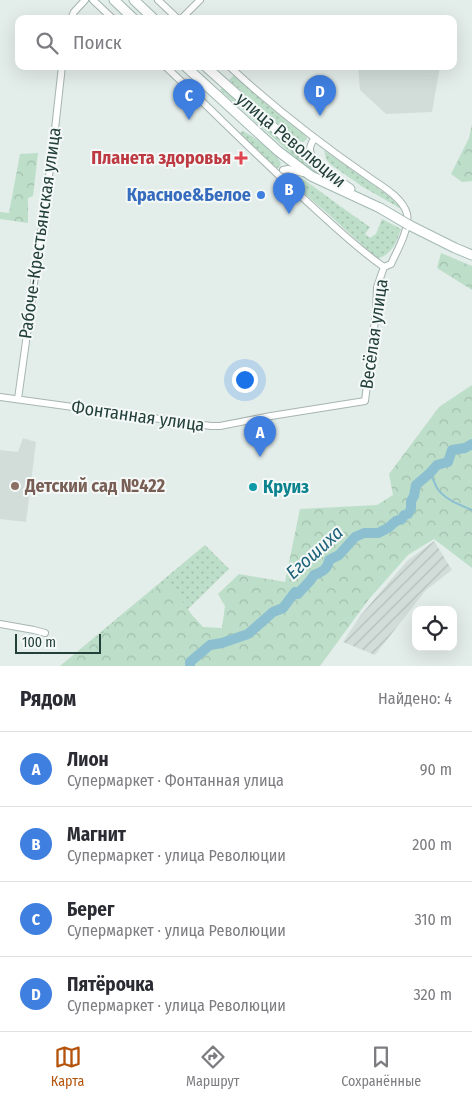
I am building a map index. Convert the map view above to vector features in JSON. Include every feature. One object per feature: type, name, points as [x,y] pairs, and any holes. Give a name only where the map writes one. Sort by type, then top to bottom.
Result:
[{"type":"main road","points":[[114,0],[130,15]]},
{"type":"main road","points":[[134,0],[150,15]]},
{"type":"main road","name":"улица Революции","points":[[189,70],[278,151],[311,176],[380,208]]},
{"type":"main road","name":"улица Революции","points":[[209,70],[318,167],[380,208],[421,232],[472,256]]},
{"type":"street","points":[[73,15],[85,0]]},
{"type":"street","points":[[93,0],[109,15]]},
{"type":"street","points":[[158,0],[175,15]]},
{"type":"street","points":[[184,15],[200,0]]},
{"type":"street","name":"Рабоче-Крестьянская улица","points":[[18,399],[53,147],[62,70]]},
{"type":"street","name":"улица Революции","points":[[169,70],[205,103],[277,176],[384,267]]},
{"type":"street","name":"Весёлая улица","points":[[233,70],[314,139],[376,182],[404,206],[408,221],[391,264],[384,267],[377,287],[376,312],[365,401]]},
{"type":"street","points":[[314,139],[309,150],[318,167]]},
{"type":"street","points":[[286,140],[297,146],[310,146]]},
{"type":"street","points":[[278,151],[283,161],[283,170]]},
{"type":"street","points":[[277,176],[283,170],[288,169],[311,176]]},
{"type":"street","name":"Фонтанная улица","points":[[0,397],[211,426],[365,401]]},
{"type":"street","points":[[0,624],[45,633]]},
{"type":"shaded area","points":[[358,70],[439,70],[432,112],[386,114],[360,90]]},
{"type":"shaded area","name":"Детский сад №422","points":[[23,438],[36,442],[26,522],[0,519],[0,450],[18,452]]},
{"type":"shaded area","points":[[434,541],[452,570],[426,590],[375,655],[343,642],[360,616],[407,561]]},
{"type":"green space","points":[[234,75],[306,136],[307,139],[303,142],[300,141],[285,130],[229,80]]},
{"type":"green space","points":[[222,88],[316,172],[298,160],[220,90]]},
{"type":"green space","points":[[472,124],[472,181],[462,182],[451,174],[469,138]]},
{"type":"green space","points":[[243,131],[273,153],[281,163],[278,168],[274,167],[240,133]]},
{"type":"green space","points":[[324,150],[396,201],[403,210],[363,187],[330,164],[326,159]]},
{"type":"green space","points":[[38,153],[33,196],[28,198],[28,223],[0,219],[0,212],[9,213],[20,154]]},
{"type":"green space","points":[[291,171],[370,227],[365,234],[370,238],[376,234],[382,219],[401,229],[390,251],[383,257],[378,258],[371,253],[288,180],[285,174]]},
{"type":"green space","points":[[441,253],[472,266],[472,290],[437,268]]},
{"type":"green space","points":[[472,385],[472,568],[434,539],[408,555],[369,599],[320,666],[63,666],[167,580],[203,627],[222,628],[225,606],[218,594],[239,574],[285,582],[300,509],[377,505],[393,495],[389,474],[439,407]]},
{"type":"green space","points":[[205,545],[229,569],[184,613],[222,666],[60,666]]},
{"type":"waterway","name":"Егошиха","points":[[190,666],[190,662],[210,645],[248,634],[273,612],[283,608],[295,592],[298,594],[314,575],[326,568],[329,560],[339,555],[355,537],[364,533],[378,533],[402,519],[411,509],[411,501],[416,485],[437,465],[448,462],[452,450],[465,448],[472,444]]},
{"type":"waterway","points":[[430,473],[437,488],[444,496],[472,510]]},
{"type":"place","name":"Пятёрочка","points":[[320,116]]},
{"type":"place","name":"Берег","points":[[189,120]]},
{"type":"place","name":"Планета здоровья","points":[[241,158]]},
{"type":"place","name":"Красное&Белое","points":[[261,195]]},
{"type":"place","name":"Магнит","points":[[289,214]]},
{"type":"place","name":"Лион","points":[[260,457]]},
{"type":"place","name":"Детский сад №422","points":[[15,486]]},
{"type":"place","name":"Круиз","points":[[253,487]]}]
